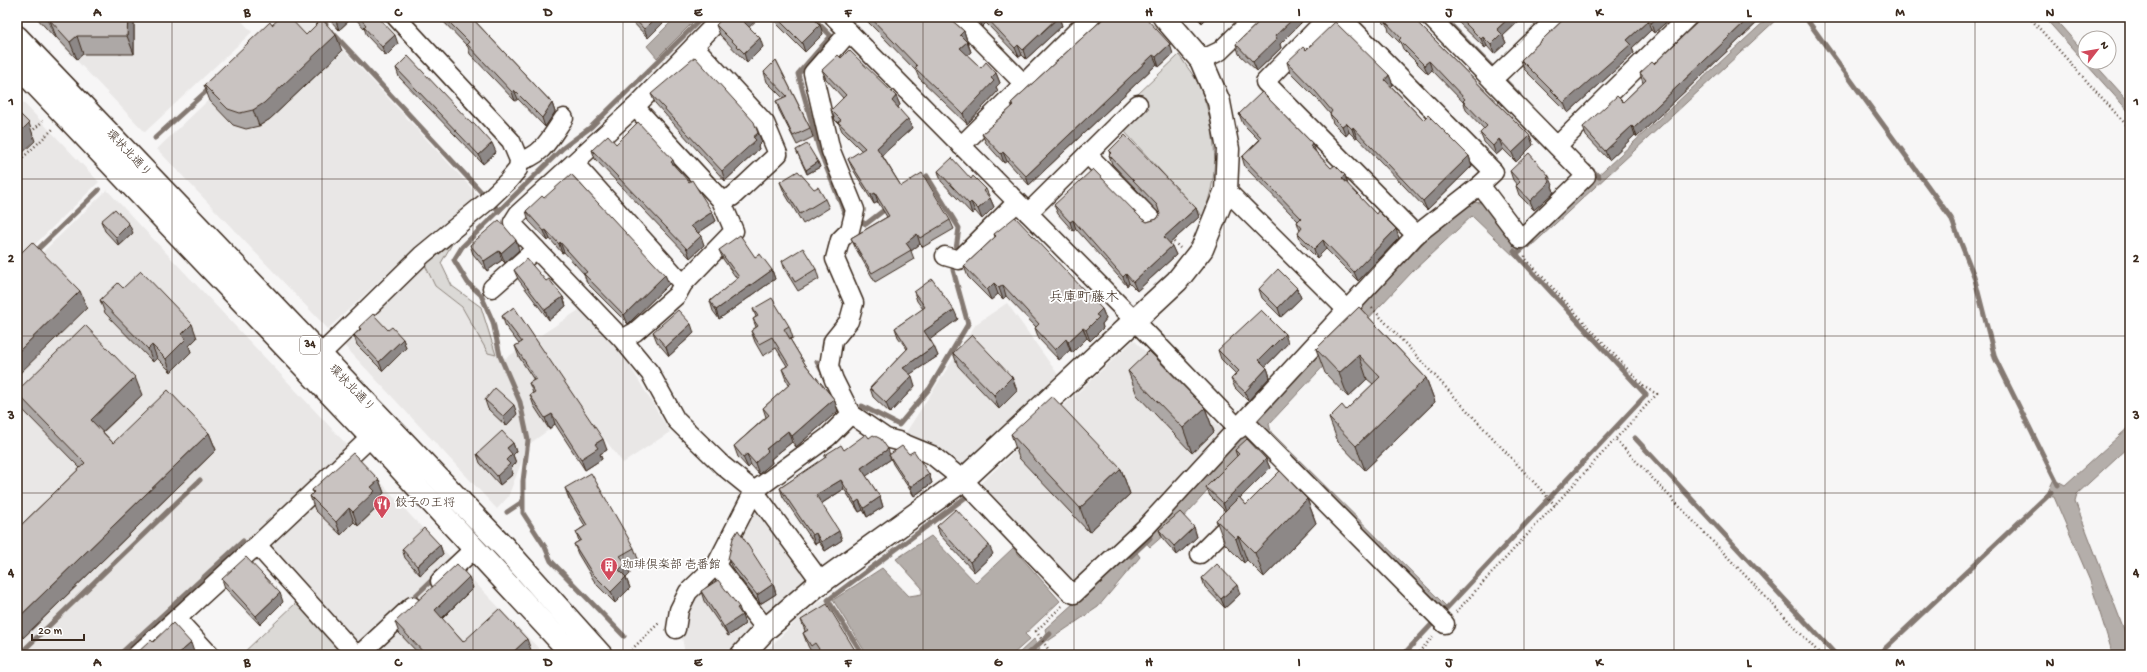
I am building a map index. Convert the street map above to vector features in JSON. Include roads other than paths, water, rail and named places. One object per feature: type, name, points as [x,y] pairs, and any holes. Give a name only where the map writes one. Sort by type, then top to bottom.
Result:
[{"type":"main road","points":[[742,655],[766,629],[822,582],[964,480],[1136,322],[1177,281],[1202,249],[1226,190],[1228,149],[1219,102],[1201,60],[1164,17]]},
{"type":"main road","name":"環状北通り","points":[[17,37],[319,356],[505,548],[601,655]]},
{"type":"main road","name":"環状北通り","points":[[17,65],[371,437],[573,655]]},
{"type":"street","points":[[319,356],[422,255],[489,199],[518,169],[519,160],[511,141],[396,17]]},
{"type":"street","points":[[722,17],[635,107],[518,214],[513,222],[536,249],[622,339],[650,373],[676,420],[722,465],[754,491],[822,582]]},
{"type":"street","points":[[834,17],[1136,322],[1242,425],[1260,438],[1282,471],[1445,624]]},
{"type":"street","points":[[958,17],[1023,83]]},
{"type":"street","points":[[1201,60],[1220,51],[1255,17]]},
{"type":"street","points":[[1328,17],[1265,82],[1416,235]]},
{"type":"street","points":[[849,32],[813,73],[831,151],[855,210],[850,230],[840,240],[836,259],[854,303],[849,321],[833,341],[830,366],[834,380],[851,414],[886,438],[898,441],[932,455],[964,480],[1070,592],[1074,594],[1146,527],[1348,311],[1416,235],[1480,185],[1494,172],[1341,17]]},
{"type":"street","points":[[1430,17],[1497,76],[1562,142],[1586,176],[1520,239],[1480,185]]},
{"type":"street","points":[[1497,76],[1558,17]]},
{"type":"street","points":[[1562,142],[1688,17]]},
{"type":"street","points":[[961,146],[1082,20]]},
{"type":"street","points":[[694,46],[765,123],[778,154],[732,197],[721,200]]},
{"type":"street","points":[[952,258],[1022,207],[1087,154],[1138,104]]},
{"type":"street","points":[[622,339],[635,332],[677,294],[683,284],[734,231],[721,200],[635,107]]},
{"type":"street","points":[[519,160],[528,160],[538,154],[564,118]]},
{"type":"street","points":[[1087,154],[1153,221]]},
{"type":"street","points":[[574,164],[683,284]]},
{"type":"street","points":[[1226,190],[1348,311]]},
{"type":"street","points":[[492,288],[536,249]]},
{"type":"street","points":[[676,629],[679,610],[688,592],[716,565],[754,491],[828,437],[851,414]]},
{"type":"street","points":[[136,655],[258,545],[371,437]]},
{"type":"street","points":[[1200,554],[1249,505]]},
{"type":"street","points":[[258,545],[358,655],[474,548]]},
{"type":"street","points":[[716,565],[766,629]]},
{"type":"street","points":[[177,619],[210,655]]},
{"type":"waterway","points":[[319,17],[326,24]]},
{"type":"waterway","points":[[624,636],[551,561],[545,547],[523,513],[523,481],[528,440],[520,402],[500,356],[493,322],[481,295],[468,283],[454,260],[462,247],[563,148],[591,127],[703,17]]},
{"type":"waterway","points":[[812,17],[831,36],[798,74],[819,149],[845,214],[866,224],[888,207]]},
{"type":"waterway","points":[[1443,17],[1519,95]]},
{"type":"waterway","points":[[1805,17],[1951,218],[1974,276],[1995,358],[2058,485]]},
{"type":"waterway","points":[[332,32],[499,211]]},
{"type":"waterway","points":[[155,138],[211,87]]},
{"type":"waterway","points":[[1589,167],[1599,177]]},
{"type":"waterway","points":[[862,406],[899,425],[930,388],[968,324],[953,270],[959,228],[927,176],[920,182]]},
{"type":"waterway","points":[[35,252],[99,190]]},
{"type":"waterway","points":[[1514,251],[1516,254],[1532,241]]},
{"type":"waterway","points":[[1444,611],[1646,395],[1516,254]]},
{"type":"waterway","points":[[817,362],[823,373]]},
{"type":"waterway","points":[[1635,438],[1836,655]]},
{"type":"waterway","points":[[17,653],[23,655],[26,648],[200,480]]},
{"type":"waterway","points":[[1878,655],[2051,492]]},
{"type":"waterway","points":[[863,655],[828,600],[966,497]]},
{"type":"waterway","points":[[507,512],[522,502]]},
{"type":"waterway","points":[[1131,556],[1150,538]]},
{"type":"waterway","points":[[119,655],[243,541]]},
{"type":"waterway","points":[[409,602],[436,576]]},
{"type":"waterway","points":[[1403,655],[1433,623]]},
{"type":"waterway","points":[[1027,655],[1050,634]]},
{"type":"place","name":"餃子の王将","points":[[382,519]]},
{"type":"place","name":"珈琲倶楽部 壱番館","points":[[609,581]]},
{"type":"district","name":"兵庫町藤木","points":[[1084,298]]}]
